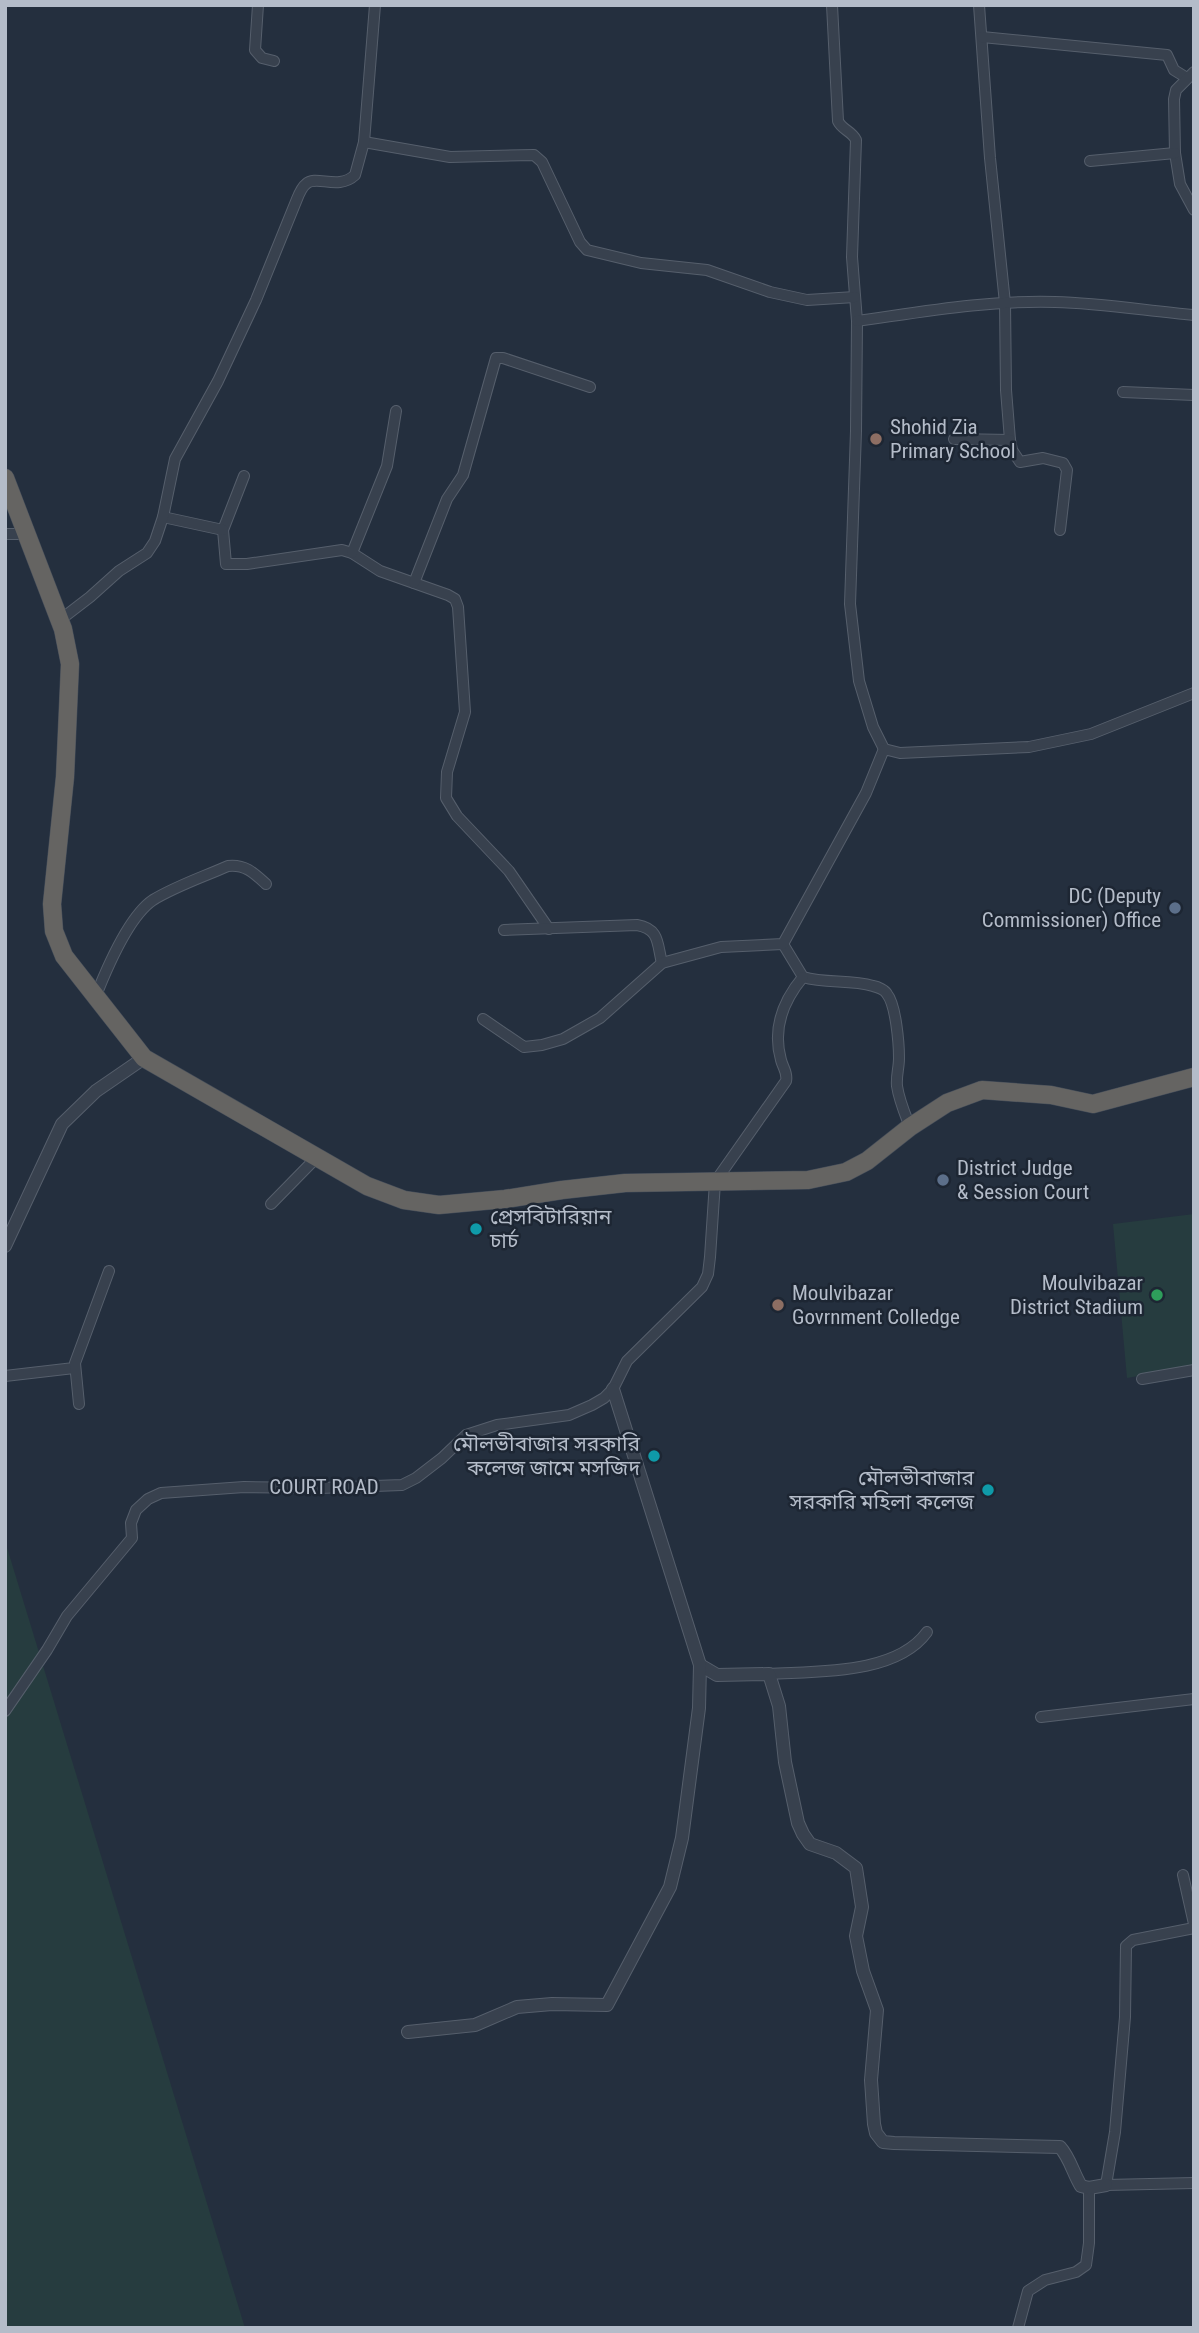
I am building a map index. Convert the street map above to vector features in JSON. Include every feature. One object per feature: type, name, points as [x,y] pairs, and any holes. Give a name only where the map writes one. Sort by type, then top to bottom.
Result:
[{"type":"highway","points":[[5,478],[60,620],[70,664],[65,776],[52,904],[54,931],[64,956],[144,1059],[368,1186],[404,1200],[439,1205],[625,1183],[808,1180],[846,1172],[867,1161],[947,1103],[982,1090],[1002,1089],[1051,1095],[1093,1104],[1194,1077]]},
{"type":"street","points":[[258,5],[255,50],[262,58],[274,61]]},
{"type":"street","points":[[60,620],[119,571],[147,553],[155,541],[175,459],[218,381],[305,184],[311,181],[343,183],[355,175],[364,142],[375,5]]},
{"type":"street","points":[[783,944],[866,793],[884,749],[873,727],[859,681],[850,604],[857,321],[852,257],[856,140],[854,134],[838,121],[831,5]]},
{"type":"street","points":[[979,5],[990,158],[1005,303],[1006,390],[1010,440],[1020,462],[1043,458],[1063,463],[1067,470],[1060,530]]},
{"type":"street","points":[[982,37],[1167,55],[1174,70],[1190,75],[1174,95],[1175,153],[1180,184],[1194,210]]},
{"type":"street","points":[[364,142],[450,157],[534,155],[542,162],[580,243],[587,250],[641,263],[707,270],[770,292],[807,300],[855,297]]},
{"type":"street","points":[[1090,162],[1175,153]]},
{"type":"street","points":[[857,321],[1005,303],[1055,302],[1194,316]]},
{"type":"street","points":[[414,583],[447,499],[463,475],[496,358],[590,387]]},
{"type":"street","points":[[1123,392],[1194,395]]},
{"type":"street","points":[[352,553],[387,466],[396,411]]},
{"type":"street","points":[[954,439],[1010,440]]},
{"type":"street","points":[[244,476],[223,530],[226,564],[247,564],[342,550],[352,553],[380,571],[455,599],[458,607],[465,712],[447,772],[446,798],[457,816],[509,871],[549,929]]},
{"type":"street","points":[[163,517],[223,530]]},
{"type":"street","points":[[5,534],[25,534]]},
{"type":"street","points":[[884,749],[900,752],[1029,747],[1091,734],[1194,693]]},
{"type":"street","points":[[95,998],[106,968],[138,913],[152,901],[228,866],[238,865],[252,870],[266,884]]},
{"type":"street","points":[[503,930],[637,925],[649,927],[655,933],[662,963]]},
{"type":"street","points":[[484,1019],[524,1047],[542,1045],[563,1039],[600,1018],[662,963],[722,947],[783,944]]},
{"type":"street","points":[[783,944],[803,977],[877,986],[887,994],[893,1007],[897,1034],[898,1095],[911,1127]]},
{"type":"street","points":[[715,1182],[786,1081],[788,1076],[781,1063],[779,1051],[780,1018],[789,993],[803,977]]},
{"type":"street","points":[[5,1246],[62,1124],[96,1091],[144,1059]]},
{"type":"street","points":[[271,1204],[317,1157]]},
{"type":"street","name":"COURT ROAD","points":[[5,1711],[67,1616],[132,1538],[131,1523],[136,1510],[148,1499],[161,1493],[244,1487],[402,1485],[442,1458],[466,1435],[496,1425],[569,1415],[604,1398],[613,1389],[627,1361],[702,1287],[708,1274],[710,1258],[715,1182]]},
{"type":"street","points":[[79,1404],[74,1368],[109,1271]]},
{"type":"street","points":[[5,1376],[74,1368]]},
{"type":"street","points":[[1142,1378],[1194,1370]]},
{"type":"street","points":[[408,2032],[475,2025],[517,2007],[552,2004],[607,2006],[670,1887],[682,1838],[699,1708],[700,1665],[613,1389]]},
{"type":"street","points":[[700,1665],[717,1675],[844,1670],[894,1658],[919,1643],[927,1632]]},
{"type":"street","points":[[769,1674],[779,1706],[785,1762],[803,1835],[810,1844],[836,1853],[856,1868],[862,1907],[856,1936],[863,1971],[877,2010],[872,2080],[876,2133],[883,2142],[1060,2147],[1067,2154],[1073,2173],[1081,2186],[1089,2188],[1106,2185],[1194,2183]]},
{"type":"street","points":[[1041,1717],[1194,1699]]},
{"type":"street","points":[[1106,2185],[1115,2132],[1125,2017],[1126,1946],[1133,1940],[1194,1926],[1183,1875]]},
{"type":"street","points":[[1018,2328],[1028,2291],[1045,2280],[1076,2272],[1086,2265],[1089,2243],[1089,2188]]},
{"type":"green space","name":"Moulvibazar District Stadium","points":[[1194,1214],[1194,1366],[1127,1378],[1113,1224]]},
{"type":"green space","points":[[5,1541],[245,2328],[5,2328]]},
{"type":"place","name":"Shohid Zia Primary School","points":[[876,439]]},
{"type":"place","name":"DC (Deputy Commissioner) Office","points":[[1175,908]]},
{"type":"place","name":"District Judge & Session Court","points":[[943,1180]]},
{"type":"place","name":"প্রেসবিটারিয়ান চার্চ","points":[[476,1229]]},
{"type":"place","name":"Moulvibazar District Stadium","points":[[1157,1295]]},
{"type":"place","name":"Moulvibazar Govrnment Colledge","points":[[778,1305]]},
{"type":"place","name":"মৌলভীবাজার সরকারি কলেজ জামে মসজিদ","points":[[654,1456]]},
{"type":"place","name":"মৌলভীবাজার সরকারি মহিলা কলেজ","points":[[988,1490]]}]
